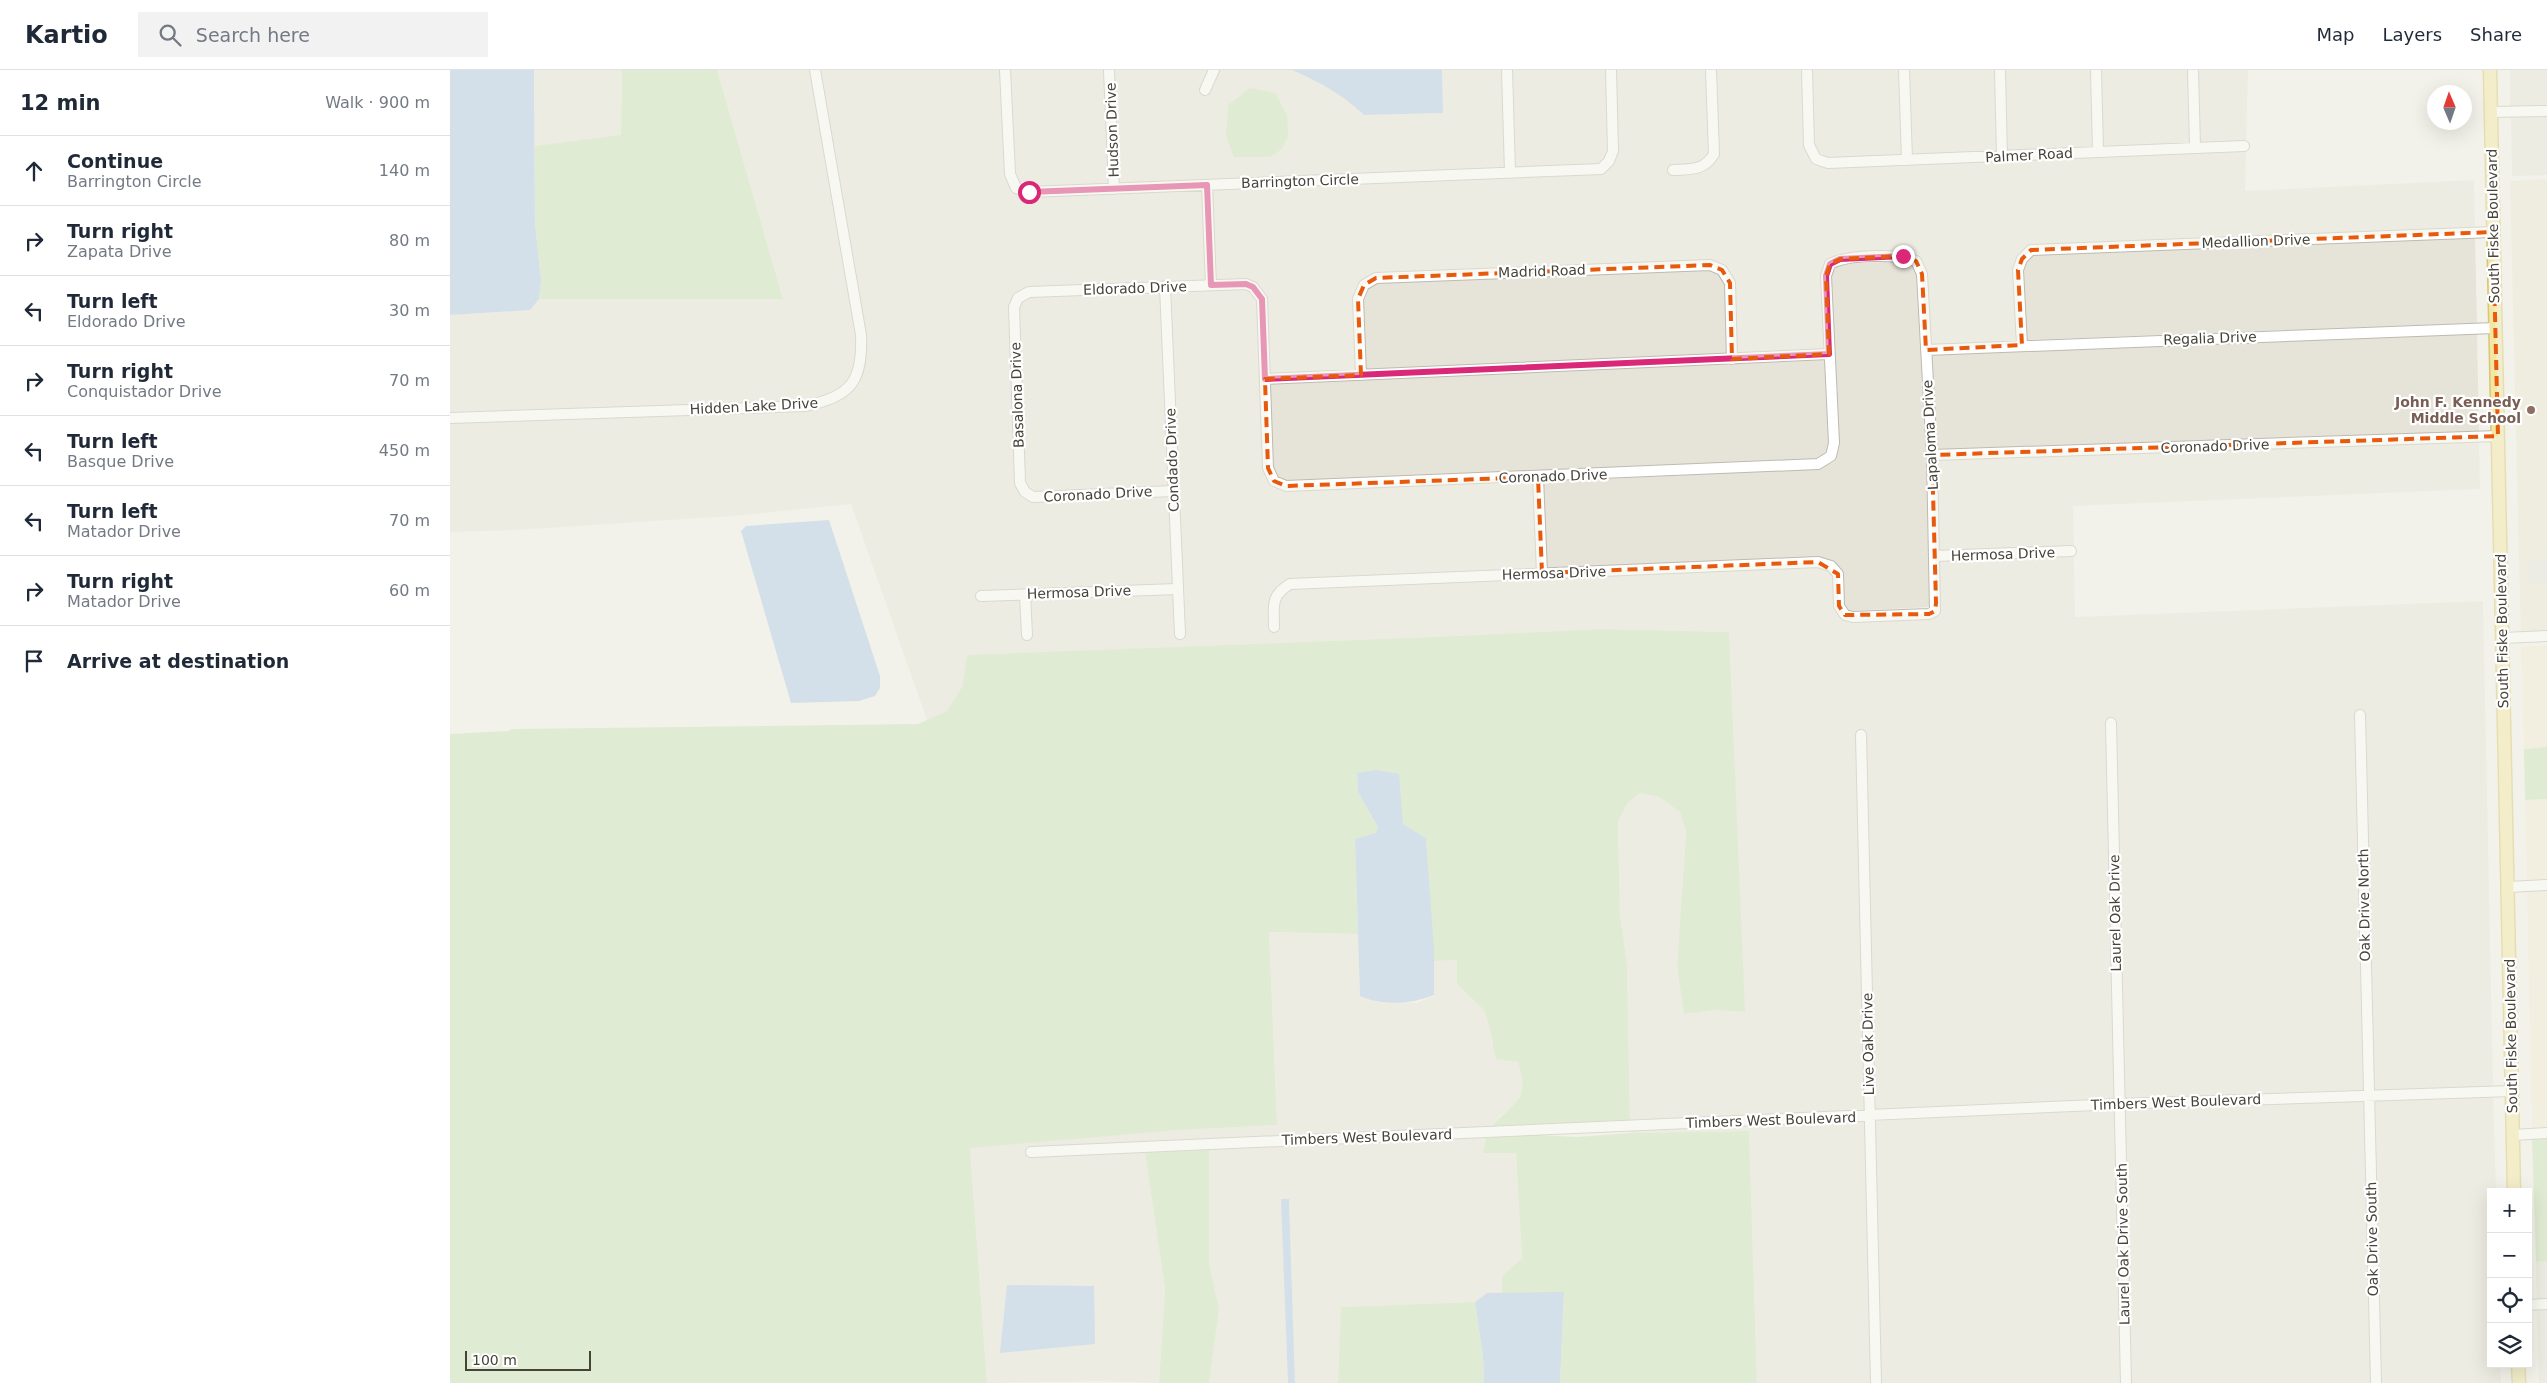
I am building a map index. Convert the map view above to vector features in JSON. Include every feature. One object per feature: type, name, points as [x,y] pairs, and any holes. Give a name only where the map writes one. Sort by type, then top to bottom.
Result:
[{"type":"main road","name":"South Fiske Boulevard","points":[[2490,70],[2514,1188]]},
{"type":"main road","points":[[2518,1368],[2518,1383]]},
{"type":"street","name":"Hidden Lake Drive","points":[[450,418],[805,406],[825,402],[840,394],[855,379],[862,359],[861,334],[815,70]]},
{"type":"street","name":"Barrington Circle","points":[[1005,70],[1010,174],[1016,188],[1029,192],[1601,169],[1609,161],[1613,151],[1611,70]]},
{"type":"street","name":"Hudson Drive","points":[[1109,70],[1114,189]]},
{"type":"street","points":[[1205,90],[1214,70]]},
{"type":"street","points":[[1507,70],[1510,172]]},
{"type":"street","points":[[1673,170],[1700,168],[1708,163],[1714,154],[1712,70]]},
{"type":"street","name":"Palmer Road","points":[[1807,70],[1809,146],[1816,159],[1828,163],[2244,146]]},
{"type":"street","points":[[1904,70],[1907,160]]},
{"type":"street","points":[[2000,70],[2002,156]]},
{"type":"street","points":[[2096,70],[2098,152]]},
{"type":"street","points":[[2193,70],[2195,148]]},
{"type":"street","points":[[2491,112],[2547,110]]},
{"type":"street","points":[[1207,185],[1211,285]]},
{"type":"street","name":"Medallion Drive","points":[[2022,346],[2018,270],[2022,259],[2031,250],[2493,232]]},
{"type":"street","name":"Lapaloma Drive","points":[[1829,354],[1826,276],[1830,264],[1840,259],[1903,256],[1916,261],[1922,274],[1932,455],[1935,610],[1929,614],[1853,617],[1845,615],[1839,606]]},
{"type":"street","name":"Madrid Road","points":[[1361,375],[1358,299],[1364,285],[1376,278],[1710,265],[1722,270],[1730,283],[1732,359]]},
{"type":"street","name":"Eldorado Drive","points":[[1018,298],[1029,292],[1246,284],[1253,287],[1262,299],[1265,379]]},
{"type":"street","name":"Condado Drive","points":[[1165,286],[1180,634]]},
{"type":"street","name":"Basalona Drive","points":[[1018,298],[1014,307],[1020,483],[1025,492]]},
{"type":"street","name":"Regalia Drive","points":[[1926,350],[2495,328]]},
{"type":"street","points":[[1265,379],[1829,354]]},
{"type":"street","name":"Coronado Drive","points":[[1265,379],[1268,468],[1274,481],[1286,486],[1538,477],[1818,464],[1831,456],[1834,443],[1829,354]]},
{"type":"street","name":"Coronado Drive","points":[[1932,455],[2498,436]]},
{"type":"street","points":[[1538,477],[1542,573]]},
{"type":"street","name":"Coronado Drive","points":[[1025,492],[1033,497],[1174,491]]},
{"type":"street","name":"Hermosa Drive","points":[[1934,556],[2071,551]]},
{"type":"street","name":"Hermosa Drive","points":[[1274,627],[1273,600],[1279,590],[1290,584],[1818,562],[1830,566],[1838,574],[1839,606]]},
{"type":"street","name":"Hermosa Drive","points":[[981,596],[1178,589]]},
{"type":"street","points":[[1025,595],[1027,636]]},
{"type":"street","points":[[2503,638],[2547,636]]},
{"type":"street","name":"Oak Drive North","points":[[2360,715],[2369,1095]]},
{"type":"street","name":"Laurel Oak Drive","points":[[2111,723],[2120,1104]]},
{"type":"street","name":"Live Oak Drive","points":[[1861,735],[1876,1383]]},
{"type":"street","points":[[2508,887],[2547,885]]},
{"type":"street","name":"Timbers West Boulevard","points":[[1031,1152],[2120,1104],[2512,1091]]},
{"type":"street","name":"Oak Drive South","points":[[2369,1095],[2376,1383]]},
{"type":"street","name":"Laurel Oak Drive South","points":[[2120,1104],[2126,1383]]},
{"type":"street","points":[[2513,1135],[2547,1133]]},
{"type":"street","points":[[2532,1305],[2547,1304]]},
{"type":"highlighted area","points":[[2493,232],[2498,436],[1932,455],[1936,603],[1935,611],[1929,614],[1845,615],[1839,606],[1838,574],[1818,562],[1542,573],[1538,477],[1286,486],[1274,481],[1268,468],[1265,379],[1361,375],[1358,299],[1364,285],[1376,278],[1710,265],[1722,270],[1730,283],[1732,359],[1829,354],[1826,276],[1830,264],[1840,259],[1903,256],[1916,261],[1922,274],[1926,350],[2022,345],[2018,270],[2022,259],[2031,250]]},
{"type":"shaded area","points":[[534,70],[622,70],[621,136],[535,146]]},
{"type":"shaded area","points":[[717,70],[810,70],[857,335],[857,358],[851,376],[838,390],[824,397],[804,401],[450,413],[450,315],[530,310],[539,299],[783,299]]},
{"type":"shaded area","points":[[819,70],[1001,70],[1015,193],[1030,197],[1203,190],[1207,280],[1029,287],[1016,292],[1012,296],[1019,495],[1023,499],[1033,502],[1169,496],[1173,584],[976,591],[977,601],[1021,600],[1023,640],[1031,640],[1030,599],[1174,594],[1176,639],[1185,639],[1169,291],[1245,289],[1251,291],[1258,301],[1269,484],[1272,488],[1286,491],[1533,482],[1538,569],[1290,579],[1278,584],[1270,598],[1271,632],[1279,631],[1278,602],[1282,594],[1291,589],[1818,567],[1834,576],[1833,605],[1835,611],[1844,620],[1853,622],[1939,616],[1941,613],[1939,561],[2074,556],[2075,617],[2483,601],[2493,1087],[2373,1090],[2364,710],[2355,711],[2364,1090],[2124,1099],[2115,718],[2107,718],[2115,1099],[1874,1111],[1865,730],[1857,730],[1865,1111],[1630,1121],[1627,965],[1620,915],[1618,822],[1627,804],[1639,793],[1659,797],[1680,812],[1686,832],[1677,968],[1684,1013],[1714,1010],[1744,1012],[1729,632],[1599,629],[968,655],[962,687],[947,712],[927,720],[851,504],[733,516],[515,530],[450,532],[450,423],[805,411],[826,406],[843,398],[858,383],[866,359],[865,334]]},
{"type":"shaded area","points":[[1010,70],[1105,70],[1110,185],[1030,187],[1019,184],[1014,173]]},
{"type":"shaded area","points":[[1114,70],[1209,70],[1200,93],[1207,97],[1218,70],[1292,70],[1324,83],[1340,93],[1364,115],[1443,113],[1442,70],[1502,70],[1505,168],[1118,184]]},
{"type":"shaded area","points":[[1511,70],[1606,70],[1609,150],[1606,158],[1600,164],[1514,167]]},
{"type":"shaded area","points":[[1615,70],[1707,70],[1710,153],[1699,164],[1669,165],[1669,175],[1703,173],[1712,166],[1717,157],[1716,70],[1803,70],[1810,162],[1814,166],[1828,168],[2246,151],[2245,191],[2474,180],[2475,228],[2031,245],[2019,253],[2016,258],[2017,341],[1930,345],[1921,258],[1918,254],[1903,251],[1839,254],[1828,259],[1822,276],[1824,350],[1737,354],[1724,266],[1711,260],[1376,273],[1362,281],[1357,371],[1269,374],[1259,285],[1246,279],[1215,280],[1211,189],[1612,165]]},
{"type":"shaded area","points":[[1812,70],[1900,70],[1902,156],[1829,158],[1819,155],[1814,144]]},
{"type":"shaded area","points":[[1909,70],[1996,70],[1998,152],[1911,155]]},
{"type":"shaded area","points":[[2005,70],[2092,70],[2094,147],[2007,151]]},
{"type":"shaded area","points":[[2100,70],[2189,70],[2191,143],[2102,146]]},
{"type":"shaded area","points":[[2197,70],[2248,70],[2246,141],[2199,142]]},
{"type":"shaded area","points":[[2510,70],[2547,70],[2547,106],[2510,107]]},
{"type":"shaded area","points":[[2547,116],[2547,175],[2512,176],[2511,117]]},
{"type":"shaded area","name":"John F. Kennedy Middle School","points":[[2547,179],[2547,639],[2521,640],[2510,181]]},
{"type":"shaded area","points":[[2475,237],[2477,323],[2026,340],[2022,271],[2025,262],[2033,255]]},
{"type":"shaded area","points":[[1903,261],[1913,265],[1918,275],[1927,456],[1931,607],[1847,611],[1843,605],[1836,563],[1818,557],[1546,568],[1542,482],[1818,469],[1834,462],[1836,458],[1830,277],[1833,268],[1841,264]]},
{"type":"shaded area","points":[[1709,270],[1719,274],[1725,284],[1728,355],[1365,370],[1363,300],[1367,289],[1377,283]]},
{"type":"shaded area","points":[[1161,291],[1169,486],[1034,492],[1028,489],[1025,482],[1018,308],[1021,302],[1030,297]]},
{"type":"shaded area","points":[[2477,333],[2479,432],[1936,450],[1930,354]]},
{"type":"shaded area","points":[[1825,360],[1829,443],[1827,453],[1817,460],[1286,481],[1277,477],[1273,466],[1269,384]]},
{"type":"shaded area","points":[[2479,442],[2480,489],[2073,506],[2074,546],[1939,551],[1936,460]]},
{"type":"shaded area","points":[[2547,559],[2547,583],[2529,584],[2528,560]]},
{"type":"shaded area","points":[[2547,645],[2547,747],[2524,749],[2521,647]]},
{"type":"shaded area","points":[[2547,799],[2547,880],[2527,881],[2525,800]]},
{"type":"shaded area","points":[[2547,890],[2547,1128],[2532,1129],[2527,891]]},
{"type":"shaded area","points":[[1269,932],[1358,934],[1360,996],[1417,1003],[1434,996],[1434,961],[1457,960],[1457,984],[1484,1010],[1492,1043],[1518,1062],[1525,1084],[1517,1103],[1500,1116],[1491,1127],[1026,1147],[1027,1157],[1145,1152],[1165,1289],[1159,1383],[1101,1381],[987,1383],[970,1147],[1178,1130],[1277,1125]]},
{"type":"shaded area","points":[[2493,1096],[2496,1188],[2487,1188],[2487,1368],[2500,1368],[2501,1383],[2380,1383],[2373,1100]]},
{"type":"shaded area","points":[[2365,1100],[2372,1383],[2130,1383],[2124,1109]]},
{"type":"shaded area","points":[[2115,1109],[2121,1383],[1880,1383],[1874,1121]]},
{"type":"shaded area","points":[[1865,1121],[1872,1383],[1757,1383],[1749,1131],[1630,1133],[1630,1131]]},
{"type":"shaded area","points":[[1486,1137],[1484,1150],[1516,1152],[1522,1258],[1502,1276],[1502,1293],[1487,1293],[1475,1302],[1342,1307],[1338,1383],[1295,1383],[1289,1199],[1282,1199],[1288,1383],[1209,1383],[1219,1309],[1209,1263],[1209,1149]]},
{"type":"shaded area","points":[[2547,1261],[2547,1299],[2537,1300],[2536,1262]]},
{"type":"shaded area","points":[[2547,1309],[2547,1383],[2539,1383],[2537,1310]]},
{"type":"green space","points":[[622,70],[717,70],[783,299],[539,299],[541,281],[535,223],[535,146],[621,135]]},
{"type":"green space","points":[[1250,88],[1275,93],[1287,115],[1288,136],[1282,149],[1270,157],[1234,157],[1226,136],[1228,105]]},
{"type":"green space","points":[[1599,629],[1729,632],[1745,1012],[1714,1010],[1684,1014],[1677,968],[1686,832],[1680,812],[1659,797],[1639,793],[1627,804],[1618,822],[1620,915],[1627,965],[1630,1121],[1491,1127],[1518,1100],[1521,1093],[1522,1075],[1518,1062],[1496,1059],[1484,1010],[1457,984],[1457,960],[1434,961],[1426,838],[1403,824],[1357,773],[1358,792],[1378,827],[1377,833],[1355,839],[1358,934],[1269,932],[1277,1125],[1178,1130],[970,1148],[987,1383],[450,1383],[450,734],[508,731],[512,729],[918,724],[947,711],[962,687],[967,655]]},
{"type":"green space","points":[[2547,747],[2547,799],[2525,800],[2524,749]]},
{"type":"green space","points":[[1749,1131],[1757,1383],[1560,1383],[1564,1293],[1502,1293],[1502,1276],[1522,1258],[1516,1153],[1483,1153],[1486,1137],[1537,1135],[1577,1137],[1630,1133]]},
{"type":"green space","points":[[2547,1138],[2547,1261],[2536,1262],[2532,1139]]},
{"type":"green space","points":[[1209,1149],[1209,1263],[1219,1309],[1209,1383],[1159,1383],[1165,1289],[1145,1152]]},
{"type":"green space","points":[[1475,1302],[1483,1357],[1484,1383],[1338,1383],[1341,1307]]},
{"type":"water","points":[[450,70],[534,70],[535,223],[541,281],[539,299],[530,310],[450,315]]},
{"type":"water","points":[[1292,70],[1442,70],[1443,113],[1364,115],[1330,89]]},
{"type":"water","points":[[829,520],[880,676],[880,688],[875,696],[859,701],[791,703],[741,531],[746,526]]},
{"type":"water","points":[[1376,770],[1399,774],[1403,824],[1426,838],[1434,950],[1434,995],[1407,1002],[1378,1001],[1360,996],[1355,839],[1376,833],[1378,827],[1358,792],[1357,773]]},
{"type":"water","points":[[1281,1199],[1289,1199],[1295,1383],[1288,1383]]},
{"type":"water","points":[[1007,1285],[1094,1286],[1095,1344],[1000,1353]]},
{"type":"water","points":[[1564,1292],[1560,1383],[1484,1383],[1483,1357],[1475,1302],[1487,1293]]},
{"type":"place","name":"John F. Kennedy Middle School","points":[[2531,410]]},
{"type":"route","points":[[1029,192],[1207,185],[1211,285],[1246,284],[1253,287],[1262,299],[1265,379],[1829,354],[1826,276],[1830,264],[1840,259],[1903,256]]}]
